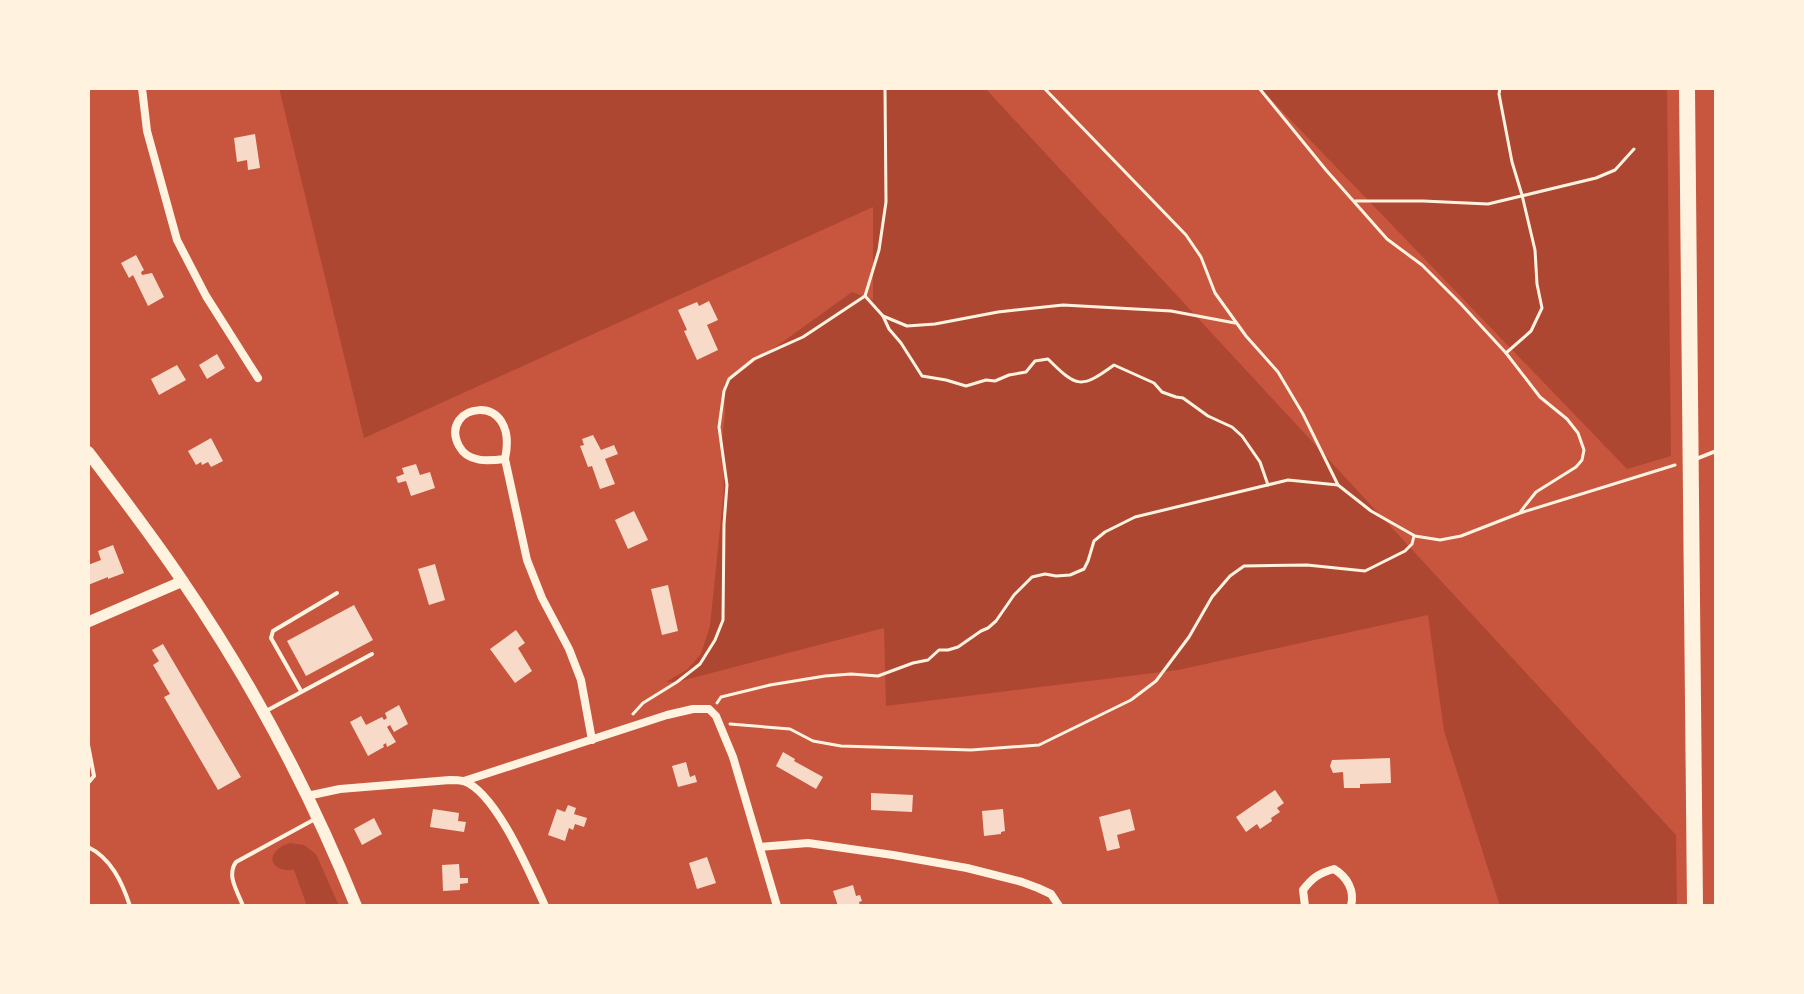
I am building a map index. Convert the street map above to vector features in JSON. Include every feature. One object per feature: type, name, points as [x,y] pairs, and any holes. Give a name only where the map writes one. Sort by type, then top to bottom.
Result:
[{"type":"highway","points":[[1687,88],[1695,906]]},
{"type":"main road","points":[[88,452],[183,581],[264,712],[307,796],[356,906]]},
{"type":"street","points":[[142,88],[147,131],[177,240],[206,296],[258,378]]},
{"type":"street","points":[[505,459],[485,461],[469,457],[454,434],[458,421],[470,412],[481,409],[494,413],[506,432],[508,444],[505,459],[527,560],[581,680],[592,740]]},
{"type":"street","points":[[88,622],[183,581]]},
{"type":"street","points":[[307,796],[340,789],[464,781],[667,715],[709,709],[719,723],[733,757],[777,906]]},
{"type":"street","points":[[464,781],[483,797],[506,827],[545,906]]},
{"type":"street","points":[[760,847],[808,843],[967,868],[1038,888],[1051,894],[1059,906]]},
{"type":"street","points":[[1305,906],[1303,890],[1311,878],[1334,869],[1344,876],[1349,886],[1353,899],[1351,906]]},
{"type":"lane","points":[[1690,461],[1716,451]]},
{"type":"lane","points":[[301,691],[271,634],[337,593]]},
{"type":"lane","points":[[264,712],[372,654]]},
{"type":"lane","points":[[88,745],[94,776],[88,783]]},
{"type":"lane","points":[[243,906],[231,875],[236,862],[317,818]]},
{"type":"lane","points":[[88,847],[108,860],[130,906]]},
{"type":"path","points":[[630,727],[633,714],[643,703],[700,664],[723,620],[727,485],[719,427],[724,391],[729,379],[754,359],[803,337],[865,296],[879,250],[886,202],[885,88]]},
{"type":"path","points":[[1044,88],[1186,235],[1201,257],[1215,293],[1278,372],[1297,403],[1338,485],[1371,511],[1415,536],[1440,540],[1461,536],[1520,513],[1690,461]]},
{"type":"path","points":[[1259,88],[1387,239],[1422,265],[1506,353],[1540,397],[1573,425],[1582,441],[1582,460],[1536,492],[1520,513]]},
{"type":"path","points":[[1500,88],[1512,162],[1535,250],[1542,308],[1531,331],[1506,353]]},
{"type":"path","points":[[1354,201],[1488,204],[1606,174],[1615,170],[1634,149]]},
{"type":"path","points":[[865,296],[883,316],[922,376],[966,386],[1026,372],[1035,361],[1048,359],[1069,380],[1085,383],[1114,365],[1154,383],[1162,392],[1183,398],[1208,416],[1232,427],[1260,462],[1268,485]]},
{"type":"path","points":[[883,316],[907,326],[1063,305],[1171,311],[1236,323]]},
{"type":"path","points":[[712,713],[721,697],[825,676],[878,676],[928,660],[939,650],[958,647],[996,621],[1014,595],[1032,577],[1070,575],[1084,569],[1094,541],[1135,517],[1288,480],[1338,485]]},
{"type":"path","points":[[719,723],[790,729],[813,741],[841,746],[971,750],[1039,745],[1131,700],[1156,681],[1189,637],[1212,597],[1230,576],[1244,566],[1307,565],[1365,571],[1405,551],[1415,536]]},
{"type":"shaded area","points":[[279,88],[985,88],[1676,835],[1677,906],[1500,906],[1444,731],[1428,615],[1178,670],[886,706],[884,628],[677,682],[666,682],[688,669],[701,654],[710,626],[724,490],[724,384],[852,292],[873,300],[873,207],[364,438]]},
{"type":"shaded area","points":[[1260,88],[1667,88],[1671,456],[1627,469]]},
{"type":"shaded area","points":[[290,843],[304,845],[316,854],[339,906],[307,906],[294,870],[278,868],[274,864],[272,860],[276,851]]},
{"type":"building","points":[[255,134],[260,168],[248,170],[247,160],[237,162],[234,138]]},
{"type":"building","points":[[136,255],[144,270],[142,275],[152,273],[164,297],[148,306],[133,275],[129,278],[121,263]]},
{"type":"building","points":[[709,301],[718,320],[707,325],[718,350],[697,360],[678,310]]},
{"type":"building","points":[[217,354],[225,368],[207,379],[199,365]]},
{"type":"building","points":[[177,365],[186,380],[159,395],[151,379]]},
{"type":"building","points":[[593,435],[601,450],[614,445],[618,454],[605,459],[615,484],[600,489],[592,466],[588,467],[580,446],[584,445],[582,439]]},
{"type":"building","points":[[211,438],[223,461],[211,467],[208,462],[196,465],[188,451]]},
{"type":"building","points":[[416,464],[420,475],[430,472],[435,488],[411,496],[406,481],[398,483],[396,477],[404,474],[402,468]]},
{"type":"building","points":[[634,511],[648,540],[628,549],[615,520]]},
{"type":"building","points":[[113,545],[124,573],[88,585],[88,565],[101,560],[98,551]]},
{"type":"building","points":[[435,564],[445,600],[429,605],[418,569]]},
{"type":"building","points":[[668,585],[678,631],[662,635],[651,589]]},
{"type":"building","points":[[354,605],[373,640],[306,676],[287,641]]},
{"type":"building","points":[[516,630],[525,643],[518,648],[532,671],[515,683],[490,649]]},
{"type":"building","points":[[163,644],[241,777],[218,790],[164,697],[170,694],[153,665],[159,661],[152,650]]},
{"type":"building","points":[[399,705],[408,724],[394,732],[390,725],[387,727],[396,742],[387,747],[386,743],[368,756],[350,722],[361,716],[366,725],[382,717],[384,720],[387,718],[385,713]]},
{"type":"building","points":[[783,752],[823,777],[816,789],[776,766]]},
{"type":"building","points":[[1390,758],[1391,783],[1360,784],[1360,788],[1344,788],[1343,772],[1333,773],[1330,766],[1332,760]]},
{"type":"building","points":[[686,762],[690,777],[695,775],[697,782],[678,787],[672,766]]},
{"type":"building","points":[[1275,790],[1284,803],[1277,808],[1280,812],[1260,829],[1257,824],[1246,832],[1236,817]]},
{"type":"building","points":[[871,793],[913,795],[912,812],[871,810]]},
{"type":"building","points":[[568,805],[576,808],[574,814],[587,818],[584,827],[575,824],[573,830],[569,828],[565,841],[548,835],[557,809],[565,812]]},
{"type":"building","points":[[433,809],[459,813],[458,821],[466,822],[464,832],[430,827]]},
{"type":"building","points":[[1003,809],[1005,831],[984,836],[982,811]]},
{"type":"building","points":[[1130,809],[1135,830],[1117,835],[1120,848],[1107,851],[1099,817]]},
{"type":"building","points":[[374,818],[382,834],[362,845],[354,829]]},
{"type":"building","points":[[707,857],[716,883],[697,889],[689,863]]},
{"type":"building","points":[[459,864],[460,878],[468,878],[468,883],[460,884],[460,890],[443,891],[442,865]]},
{"type":"building","points":[[853,885],[856,896],[860,895],[862,901],[859,902],[860,906],[838,906],[833,891]]}]
